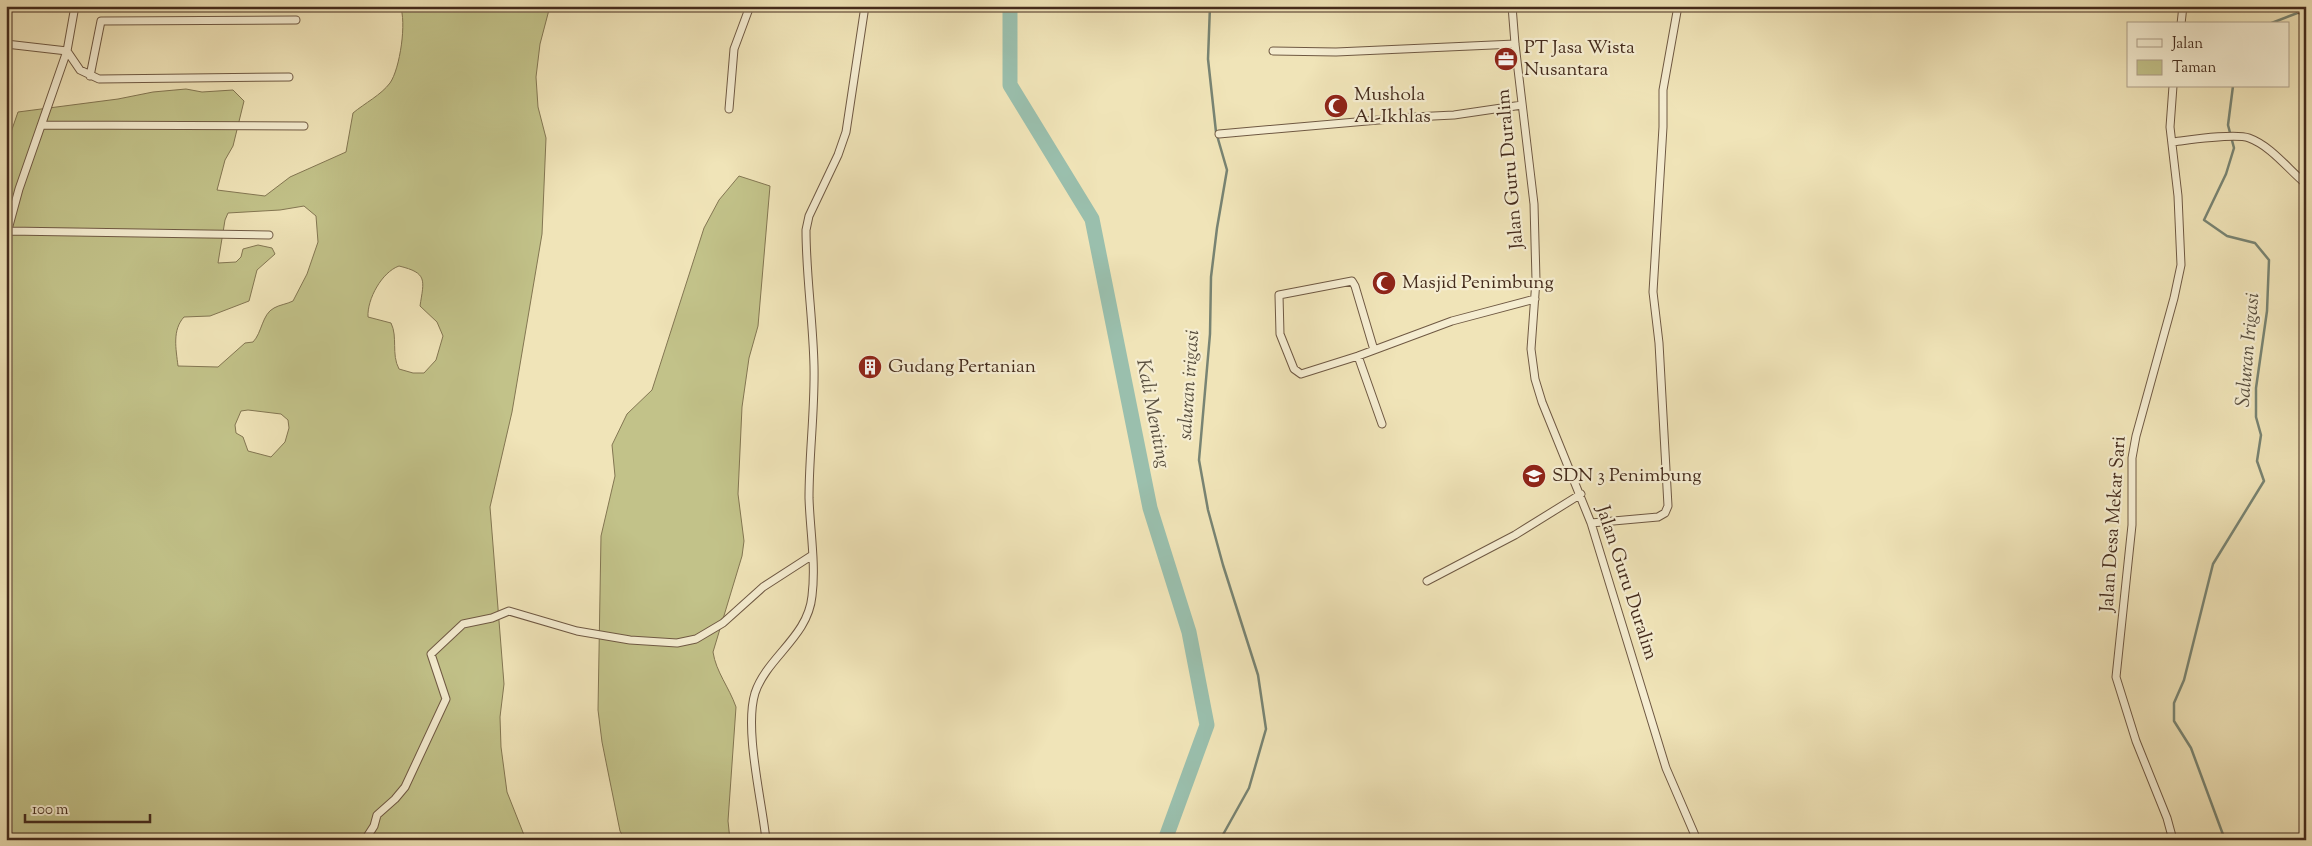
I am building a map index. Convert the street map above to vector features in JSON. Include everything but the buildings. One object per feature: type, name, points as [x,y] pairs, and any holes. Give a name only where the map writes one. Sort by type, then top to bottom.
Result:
[{"type":"street","points":[[76,6],[67,52],[19,189],[7,233],[270,235]]},
{"type":"street","points":[[729,109],[734,49],[750,6]]},
{"type":"street","points":[[766,840],[754,752],[754,700],[761,681],[794,638],[805,619],[812,596],[809,497],[814,367],[806,230],[813,207],[838,155],[846,132],[864,6]]},
{"type":"street","name":"Jalan Guru Duralim","points":[[1512,6],[1534,204],[1535,299],[1531,349],[1535,379],[1544,408],[1592,524],[1666,768],[1697,840]]},
{"type":"street","points":[[1592,524],[1658,517],[1665,513],[1668,506],[1659,343],[1653,292],[1663,127],[1663,90],[1678,6]]},
{"type":"street","points":[[2181,22],[2183,6]]},
{"type":"street","points":[[2297,6],[2300,10],[2306,10]]},
{"type":"street","points":[[90,76],[101,21],[296,20]]},
{"type":"street","points":[[6,44],[67,52],[80,70],[90,76],[99,78],[289,77]]},
{"type":"street","points":[[1273,51],[1336,52],[1515,44]]},
{"type":"street","name":"Jalan Desa Mekar Sari","points":[[2173,840],[2136,741],[2116,677],[2132,524],[2132,464],[2136,436],[2174,298],[2180,265],[2179,214],[2170,113],[2174,88]]},
{"type":"street","points":[[1219,134],[1454,115],[1522,105]]},
{"type":"street","points":[[42,125],[304,126]]},
{"type":"street","points":[[2172,142],[2242,136],[2265,147],[2306,184]]},
{"type":"street","points":[[1374,350],[1356,286],[1352,281],[1279,295],[1278,326],[1295,371],[1303,374],[1358,356],[1470,315],[1535,299]]},
{"type":"street","points":[[1358,356],[1382,424]]},
{"type":"street","points":[[1427,581],[1515,535],[1581,494]]},
{"type":"street","points":[[365,840],[374,826],[377,815],[395,800],[405,787],[446,699],[431,654],[463,624],[514,611],[577,631],[630,640],[677,642],[696,639],[723,623],[763,587],[811,556]]},
{"type":"green space","points":[[400,6],[550,6],[540,44],[536,77],[538,107],[546,138],[542,234],[512,412],[490,507],[504,684],[500,717],[501,747],[507,792],[526,840],[6,840],[6,135],[10,135],[18,112],[118,99],[153,92],[186,89],[202,92],[233,90],[244,101],[233,146],[225,160],[217,190],[265,196],[290,177],[346,152],[353,113],[382,91],[394,76],[403,33]],"holes":[[[304,206],[316,216],[318,242],[307,274],[293,301],[270,311],[253,342],[245,343],[218,367],[178,366],[176,334],[184,317],[210,316],[249,301],[257,270],[275,254],[272,248],[258,245],[243,249],[241,257],[236,262],[218,263],[225,220],[228,213],[280,210]],[[399,266],[408,269],[415,272],[422,279],[420,306],[437,322],[443,336],[436,360],[424,373],[413,373],[399,369],[395,357],[394,334],[391,323],[368,317],[370,302],[377,287],[381,280]],[[248,410],[281,414],[288,420],[289,428],[285,442],[271,457],[248,451],[243,437],[236,433],[235,425],[241,411]]]},
{"type":"green space","points":[[739,176],[770,186],[758,326],[749,358],[742,407],[738,494],[744,541],[742,556],[713,652],[717,666],[736,707],[728,821],[730,840],[625,840],[620,831],[602,742],[598,710],[601,536],[615,476],[612,445],[627,414],[652,390],[704,228],[719,200]]},
{"type":"waterway","name":"Kali Meniting","points":[[1010,6],[1010,85],[1092,219],[1150,508],[1189,632],[1207,725],[1165,840]]},
{"type":"waterway","name":"saluran irigasi","points":[[1210,6],[1208,59],[1216,132],[1227,170],[1211,277],[1210,334],[1199,460],[1208,510],[1223,565],[1258,675],[1266,729],[1249,788],[1220,840]]},
{"type":"waterway","name":"Saluran Irigasi","points":[[2274,22],[2300,12]]},
{"type":"waterway","name":"Saluran Irigasi","points":[[2225,840],[2191,748],[2174,721],[2174,703],[2184,680],[2213,564],[2264,481],[2257,461],[2261,435],[2256,417],[2256,388],[2267,311],[2269,260],[2255,243],[2227,236],[2204,220],[2226,174],[2234,148],[2228,125],[2233,88]]},
{"type":"place","name":"PT Jasa Wista Nusantara","points":[[1506,59]]},
{"type":"place","name":"Mushola Al-Ikhlas","points":[[1336,106]]},
{"type":"place","name":"Masjid Penimbung","points":[[1384,283]]},
{"type":"place","name":"Gudang Pertanian","points":[[870,367]]},
{"type":"place","name":"SDN 3 Penimbung","points":[[1534,476]]}]
